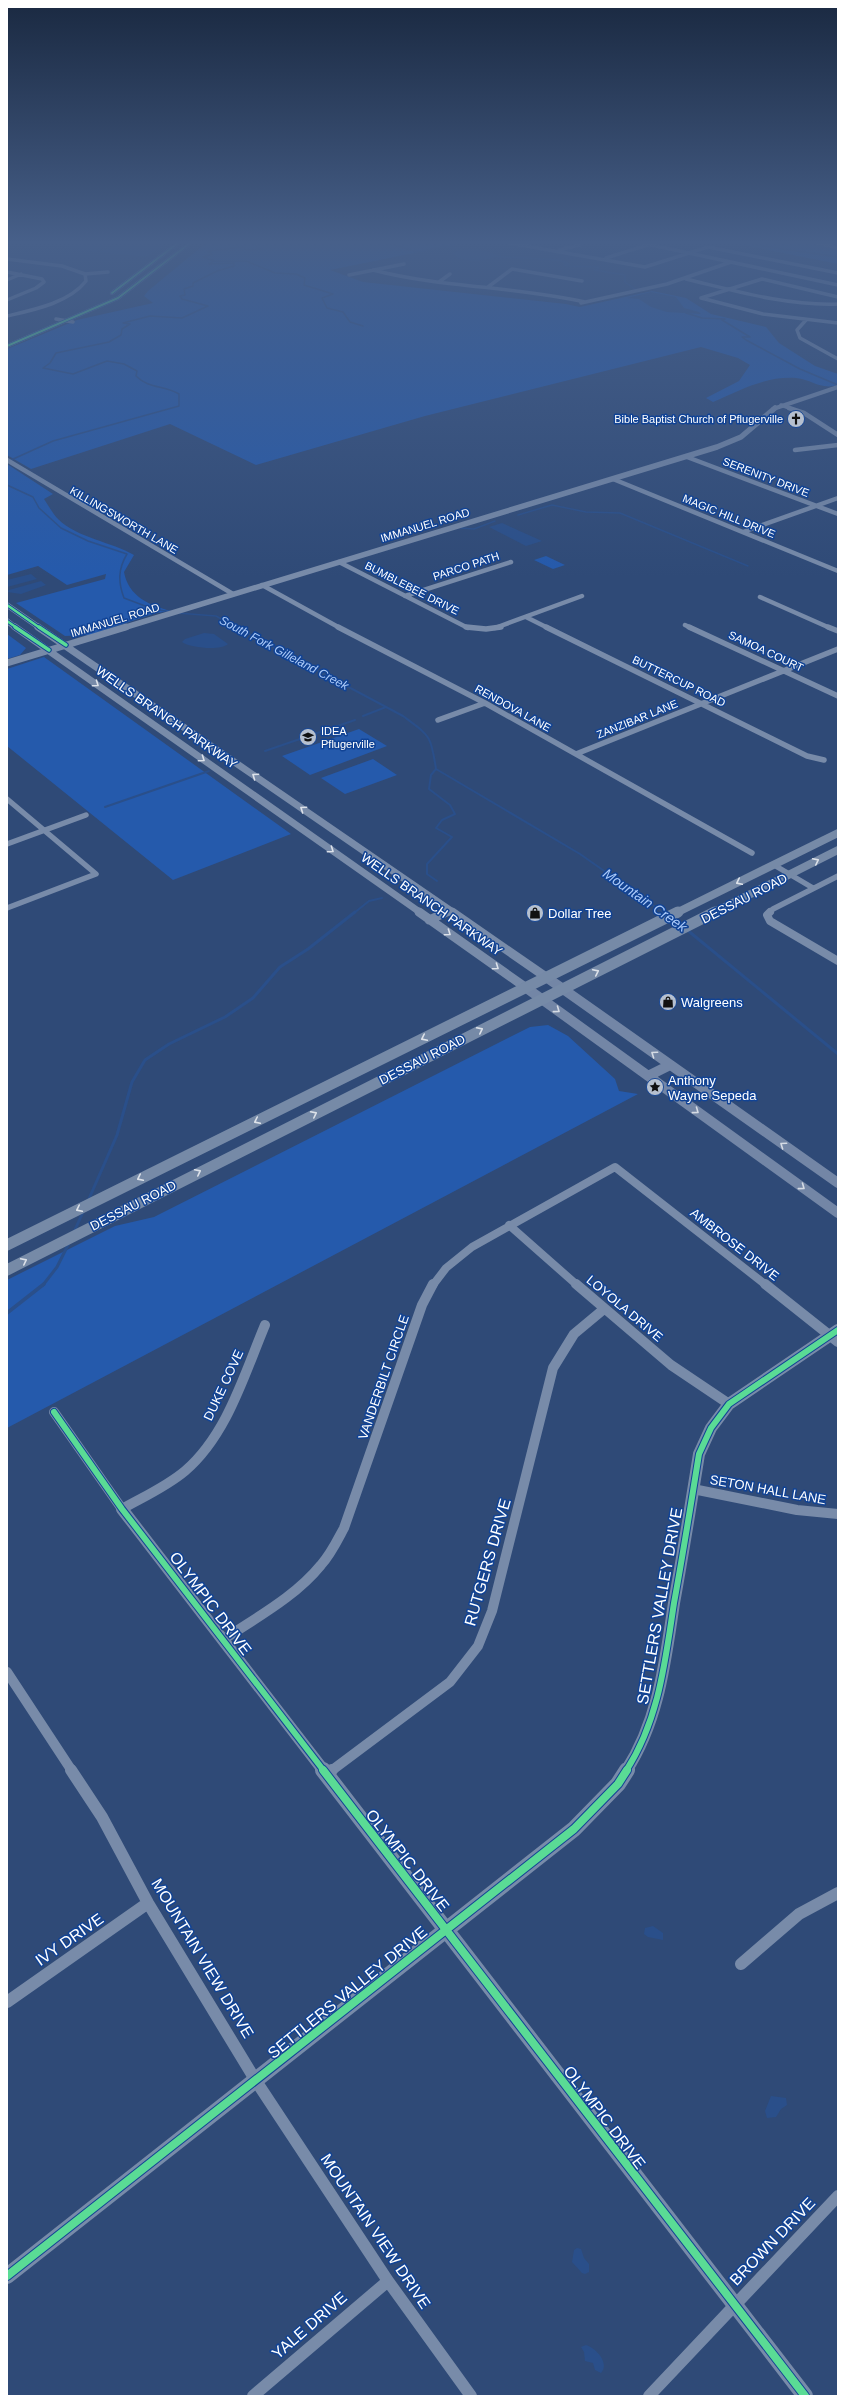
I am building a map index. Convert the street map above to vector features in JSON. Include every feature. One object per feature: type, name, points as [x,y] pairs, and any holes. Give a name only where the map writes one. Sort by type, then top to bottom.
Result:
[{"type":"main road","name":"DESSAU ROAD","points":[[7,1245],[838,833]]},
{"type":"main road","name":"DESSAU ROAD","points":[[7,1270],[838,850]]},
{"type":"main road","name":"WELLS BRANCH PARKWAY","points":[[546,977],[838,1184]]},
{"type":"main road","name":"WELLS BRANCH PARKWAY","points":[[525,987],[838,1213]]},
{"type":"main road","points":[[648,1076],[670,1065]]},
{"type":"street","points":[[826,352],[838,359]]},
{"type":"street","name":"IMMANUEL ROAD","points":[[7,663],[687,457],[738,439],[764,415],[781,405],[838,387]]},
{"type":"street","points":[[781,405],[804,413],[838,435]]},
{"type":"street","points":[[795,450],[838,445]]},
{"type":"street","name":"SERENITY DRIVE","points":[[687,457],[838,514]]},
{"type":"street","name":"KILLINGSWORTH LANE","points":[[7,460],[233,594]]},
{"type":"street","name":"MAGIC HILL DRIVE","points":[[613,479],[838,571]]},
{"type":"street","points":[[744,532],[838,498]]},
{"type":"street","name":"BUMBLEBEE DRIVE","points":[[339,562],[462,626],[477,629],[500,627],[526,617]]},
{"type":"street","name":"PARCO PATH","points":[[405,596],[511,562]]},
{"type":"street","name":"RENDOVA LANE","points":[[262,585],[393,658],[485,703],[752,854]]},
{"type":"street","points":[[526,617],[582,596]]},
{"type":"street","points":[[760,597],[838,631]]},
{"type":"street","name":"WELLS BRANCH PARKWAY","points":[[7,605],[546,977]]},
{"type":"street","name":"BUTTERCUP ROAD","points":[[526,617],[807,756],[824,760]]},
{"type":"street","name":"WELLS BRANCH PARKWAY","points":[[7,621],[525,987]]},
{"type":"street","name":"SAMOA COURT","points":[[685,625],[838,696]]},
{"type":"street","name":"ZANZIBAR LANE","points":[[576,754],[838,649]]},
{"type":"street","points":[[438,720],[485,703]]},
{"type":"street","points":[[215,768],[234,762]]},
{"type":"street","points":[[7,799],[96,874],[7,908]]},
{"type":"street","points":[[7,844],[46,831],[86,815]]},
{"type":"street","points":[[308,834],[328,826]]},
{"type":"street","points":[[774,865],[813,888]]},
{"type":"street","points":[[838,876],[773,909],[767,915],[770,921],[838,961]]},
{"type":"street","points":[[429,920],[450,911]]},
{"type":"street","name":"VANDERBILT CIRCLE","points":[[223,1640],[294,1590],[318,1570],[332,1550],[344,1528],[422,1305],[432,1284],[462,1253],[509,1225],[615,1167]]},
{"type":"street","name":"AMBROSE DRIVE","points":[[615,1167],[835,1336]]},
{"type":"street","name":"LOYOLA DRIVE","points":[[509,1225],[604,1309],[701,1387],[729,1404]]},
{"type":"street","name":"RUTGERS DRIVE","points":[[325,1775],[450,1682],[478,1646],[492,1611],[553,1368],[563,1347],[573,1334],[585,1321],[604,1309]]},
{"type":"street","name":"DUKE COVE","points":[[122,1509],[185,1471],[200,1456],[223,1421],[265,1325]]},
{"type":"street","name":"SETTLERS VALLEY DRIVE","points":[[7,2276],[574,1829],[618,1784],[637,1754],[653,1717],[662,1679],[699,1454],[711,1428],[729,1404],[835,1336]]},
{"type":"street","name":"OLYMPIC DRIVE","points":[[54,1412],[122,1509],[733,2306],[804,2396]]},
{"type":"street","name":"SETON HALL LANE","points":[[693,1489],[797,1510],[838,1514]]},
{"type":"street","name":"MOUNTAIN VIEW DRIVE","points":[[7,1672],[102,1817],[148,1903],[256,2081],[388,2281],[471,2396]]},
{"type":"street","points":[[741,1964],[795,1917],[826,1897],[838,1893]]},
{"type":"street","name":"IVY DRIVE","points":[[7,2002],[148,1903]]},
{"type":"street","name":"BROWN DRIVE","points":[[649,2396],[838,2196]]},
{"type":"street","name":"YALE DRIVE","points":[[252,2396],[388,2281]]},
{"type":"shaded area","points":[[7,352],[680,352],[425,416],[256,465],[170,424],[31,469],[7,455]]},
{"type":"shaded area","points":[[718,352],[793,352],[815,366],[838,374],[838,385],[821,386],[796,378],[774,379],[753,385],[713,402],[706,398],[739,381],[750,365],[738,358]]},
{"type":"shaded area","points":[[7,464],[53,494],[44,499],[56,517],[66,525],[75,531],[125,550],[134,555],[124,572],[130,588],[141,599],[148,603],[171,611],[156,613],[90,635],[65,636],[16,603],[105,579],[106,574],[67,585],[38,566],[7,575]]},
{"type":"shaded area","points":[[502,523],[542,541],[526,546],[489,527]]},
{"type":"shaded area","points":[[546,556],[565,565],[553,569],[534,560]]},
{"type":"shaded area","points":[[31,574],[37,579],[7,587],[7,580]]},
{"type":"shaded area","points":[[41,581],[46,585],[21,594],[7,592],[9,590]]},
{"type":"shaded area","points":[[204,633],[214,634],[228,644],[219,647],[205,648],[192,646],[182,642],[185,639]]},
{"type":"shaded area","points":[[7,634],[26,648],[20,655],[7,659]]},
{"type":"shaded area","points":[[44,657],[291,834],[173,880],[7,746],[7,669]]},
{"type":"shaded area","points":[[359,729],[387,746],[310,775],[282,756]]},
{"type":"shaded area","points":[[373,759],[397,775],[345,794],[321,778]]},
{"type":"shaded area","points":[[548,1025],[568,1036],[615,1079],[619,1091],[638,1094],[7,1428],[7,1280],[115,1226],[154,1217],[530,1027]]},
{"type":"shaded area","points":[[653,1926],[663,1933],[663,1940],[648,1937],[644,1934],[645,1928]]},
{"type":"shaded area","points":[[771,2096],[786,2098],[787,2105],[781,2109],[776,2117],[767,2118],[765,2111]]},
{"type":"shaded area","points":[[577,2248],[581,2249],[584,2258],[589,2264],[589,2272],[585,2274],[582,2273],[572,2262],[574,2250]]},
{"type":"shaded area","points":[[586,2345],[594,2349],[601,2356],[604,2365],[601,2373],[595,2370],[593,2363],[585,2361],[584,2352],[581,2347]]},
{"type":"waterway","name":"South Fork Gilleland Creek","points":[[11,460],[53,441],[179,406],[179,394],[168,389],[146,383],[136,376],[137,371],[124,364],[107,361],[73,374],[43,368],[50,363],[56,353],[60,352]]},
{"type":"waterway","points":[[769,352],[800,369],[838,385]]},
{"type":"waterway","name":"South Fork Gilleland Creek","points":[[7,485],[33,497],[39,508],[61,528],[88,541],[127,554],[122,565],[120,576],[124,598],[153,609],[171,612]]},
{"type":"waterway","points":[[518,515],[552,505],[586,512],[620,513],[748,566]]},
{"type":"waterway","points":[[461,528],[474,529],[495,521]]},
{"type":"waterway","name":"South Fork Gilleland Creek","points":[[177,613],[216,616],[238,628]]},
{"type":"waterway","name":"South Fork Gilleland Creek","points":[[236,627],[403,716],[428,737],[433,749],[436,769]]},
{"type":"waterway","points":[[363,716],[386,707]]},
{"type":"waterway","points":[[265,751],[355,720]]},
{"type":"waterway","name":"Mountain Creek","points":[[436,769],[580,854],[664,913]]},
{"type":"waterway","name":"South Fork Gilleland Creek","points":[[436,769],[431,775],[429,789],[450,805],[455,814],[442,820],[436,828],[452,837],[427,864],[427,874],[437,881]]},
{"type":"waterway","points":[[105,807],[209,771]]},
{"type":"waterway","name":"South Fork Gilleland Creek","points":[[354,913],[369,901],[382,898]]},
{"type":"waterway","name":"South Fork Gilleland Creek","points":[[88,1201],[117,1135],[132,1082],[145,1060],[169,1044],[225,1017],[253,998],[280,967],[308,949],[355,912]]},
{"type":"waterway","name":"Mountain Creek","points":[[672,919],[682,926]]},
{"type":"waterway","name":"Mountain Creek","points":[[686,929],[838,1054]]},
{"type":"waterway","name":"South Fork Gilleland Creek","points":[[74,1232],[83,1212]]},
{"type":"waterway","name":"South Fork Gilleland Creek","points":[[43,1284],[57,1267],[69,1243]]},
{"type":"waterway","name":"South Fork Gilleland Creek","points":[[7,1313],[43,1284]]},
{"type":"cycle path","points":[[7,605],[66,645]]},
{"type":"cycle path","points":[[7,621],[49,650]]},
{"type":"cycle path","points":[[7,2276],[574,1829],[618,1784],[637,1754],[653,1717],[662,1679],[699,1454],[711,1428],[729,1404],[838,1330]]},
{"type":"cycle path","points":[[54,1412],[122,1509],[805,2396]]},
{"type":"place","name":"Bible Baptist Church of Pflugerville","points":[[796,419]]},
{"type":"place","name":"IDEA Pflugerville","points":[[308,737]]},
{"type":"place","name":"Dollar Tree","points":[[535,913]]},
{"type":"place","name":"Walgreens","points":[[668,1002]]},
{"type":"place","name":"Anthony Wayne Sepeda","points":[[655,1087]]}]
